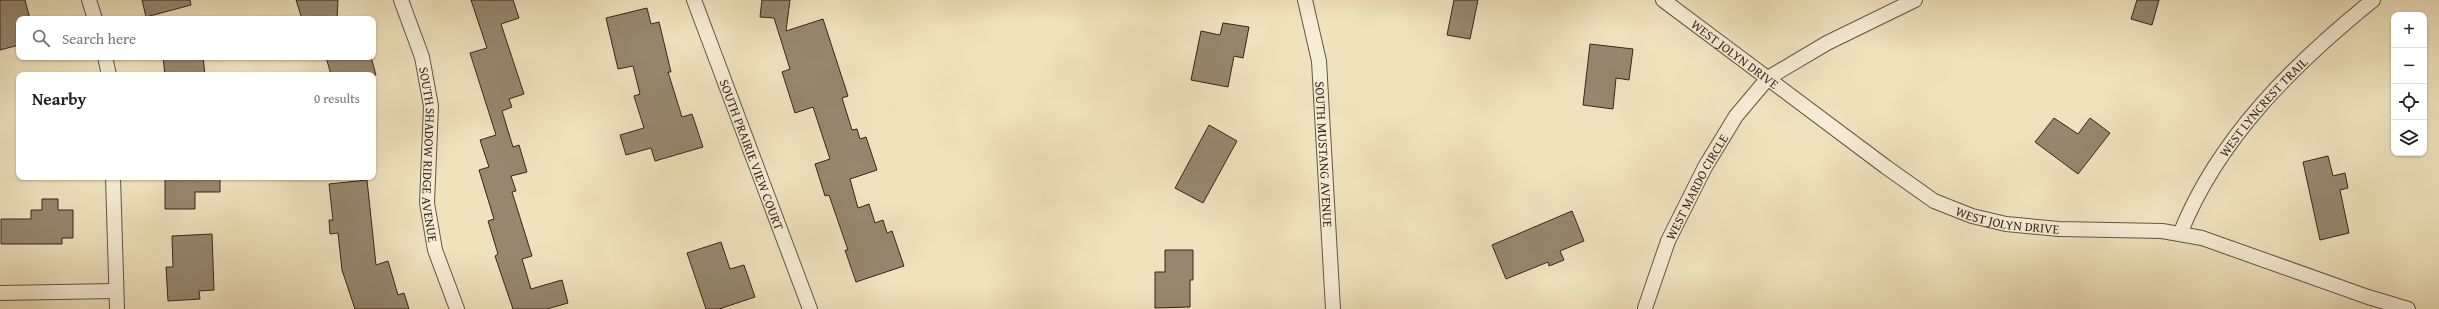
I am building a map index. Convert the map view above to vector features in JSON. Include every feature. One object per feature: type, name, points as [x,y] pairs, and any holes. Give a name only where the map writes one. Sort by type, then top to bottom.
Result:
[{"type":"street","points":[[89,0],[94,16]]},
{"type":"street","name":"SOUTH SHADOW RIDGE AVENUE","points":[[401,0],[422,57],[431,106],[427,203],[435,250],[457,309]]},
{"type":"street","name":"SOUTH PRAIRIE VIEW COURT","points":[[694,0],[810,309]]},
{"type":"street","name":"SOUTH MUSTANG AVENUE","points":[[1305,0],[1319,61],[1333,309]]},
{"type":"street","name":"WEST JOLYN DRIVE","points":[[1663,0],[1886,167],[1934,200],[1972,216],[2006,224],[2059,229],[2162,231],[2202,238],[2361,295],[2408,309]]},
{"type":"street","name":"WEST MARDO CIRCLE","points":[[1645,309],[1668,240],[1705,167],[1736,116],[1768,78],[1827,43],[1915,0]]},
{"type":"street","name":"WEST LYNCREST TRAIL","points":[[2180,234],[2189,211],[2227,147],[2262,103],[2300,64],[2373,0]]},
{"type":"street","points":[[106,60],[108,72]]},
{"type":"street","points":[[114,180],[115,291],[117,309]]},
{"type":"street","points":[[0,293],[115,291]]},
{"type":"building","points":[[0,0],[25,0],[29,16],[16,16],[16,46],[0,50]]},
{"type":"building","points":[[142,0],[190,0],[191,5],[146,16]]},
{"type":"building","points":[[296,0],[338,0],[337,16],[301,16]]},
{"type":"building","points":[[471,0],[513,0],[519,18],[501,24],[524,94],[509,99],[512,107],[502,111],[513,147],[519,145],[527,172],[511,176],[516,191],[512,192],[532,256],[522,259],[531,289],[562,280],[568,303],[547,309],[513,309],[495,256],[498,254],[488,221],[494,219],[479,170],[489,167],[480,140],[496,135],[470,53],[487,48]]},
{"type":"building","points":[[762,0],[790,0],[786,31],[823,19],[848,96],[842,98],[852,130],[857,129],[860,139],[866,137],[877,170],[850,179],[858,208],[869,204],[875,223],[883,220],[887,233],[892,231],[904,266],[856,282],[845,250],[848,250],[829,195],[825,196],[815,164],[830,159],[813,107],[795,113],[782,72],[790,69],[774,18],[760,17]]},
{"type":"building","points":[[1454,0],[1478,0],[1470,39],[1447,35]]},
{"type":"building","points":[[2137,0],[2159,0],[2152,25],[2131,19]]},
{"type":"building","points":[[647,8],[651,24],[659,22],[671,72],[668,72],[682,117],[692,114],[703,147],[655,161],[651,148],[626,155],[620,135],[644,128],[634,96],[640,94],[633,66],[618,69],[606,18]]},
{"type":"building","points":[[1223,23],[1249,27],[1243,58],[1234,56],[1228,87],[1191,80],[1201,31],[1220,35]]},
{"type":"building","points":[[1590,44],[1633,49],[1629,80],[1616,78],[1613,109],[1583,105]]},
{"type":"building","points":[[163,60],[203,60],[205,72],[165,72]]},
{"type":"building","points":[[327,60],[372,60],[375,72],[330,72]]},
{"type":"building","points":[[2054,118],[2078,134],[2090,118],[2110,133],[2078,174],[2035,142]]},
{"type":"building","points":[[1209,125],[1237,141],[1203,203],[1175,188]]},
{"type":"building","points":[[2328,156],[2333,176],[2345,173],[2348,188],[2340,190],[2349,233],[2320,240],[2303,162]]},
{"type":"building","points":[[165,180],[220,180],[220,192],[195,192],[195,209],[165,209]]},
{"type":"building","points":[[367,180],[376,265],[388,261],[398,295],[404,293],[409,309],[355,309],[342,270],[338,233],[330,234],[329,220],[333,220],[329,184]]},
{"type":"building","points":[[42,199],[58,199],[58,210],[73,210],[73,238],[62,238],[62,244],[1,244],[1,219],[31,219],[31,210],[42,210]]},
{"type":"building","points":[[1572,211],[1584,241],[1560,251],[1564,260],[1549,266],[1548,262],[1506,279],[1492,245]]},
{"type":"building","points":[[212,234],[214,290],[199,291],[200,299],[168,301],[166,267],[173,267],[172,236]]},
{"type":"building","points":[[721,242],[730,269],[744,265],[755,297],[719,309],[706,309],[687,253]]},
{"type":"building","points":[[1165,250],[1193,250],[1193,280],[1190,280],[1190,307],[1155,308],[1155,272],[1165,272]]}]
